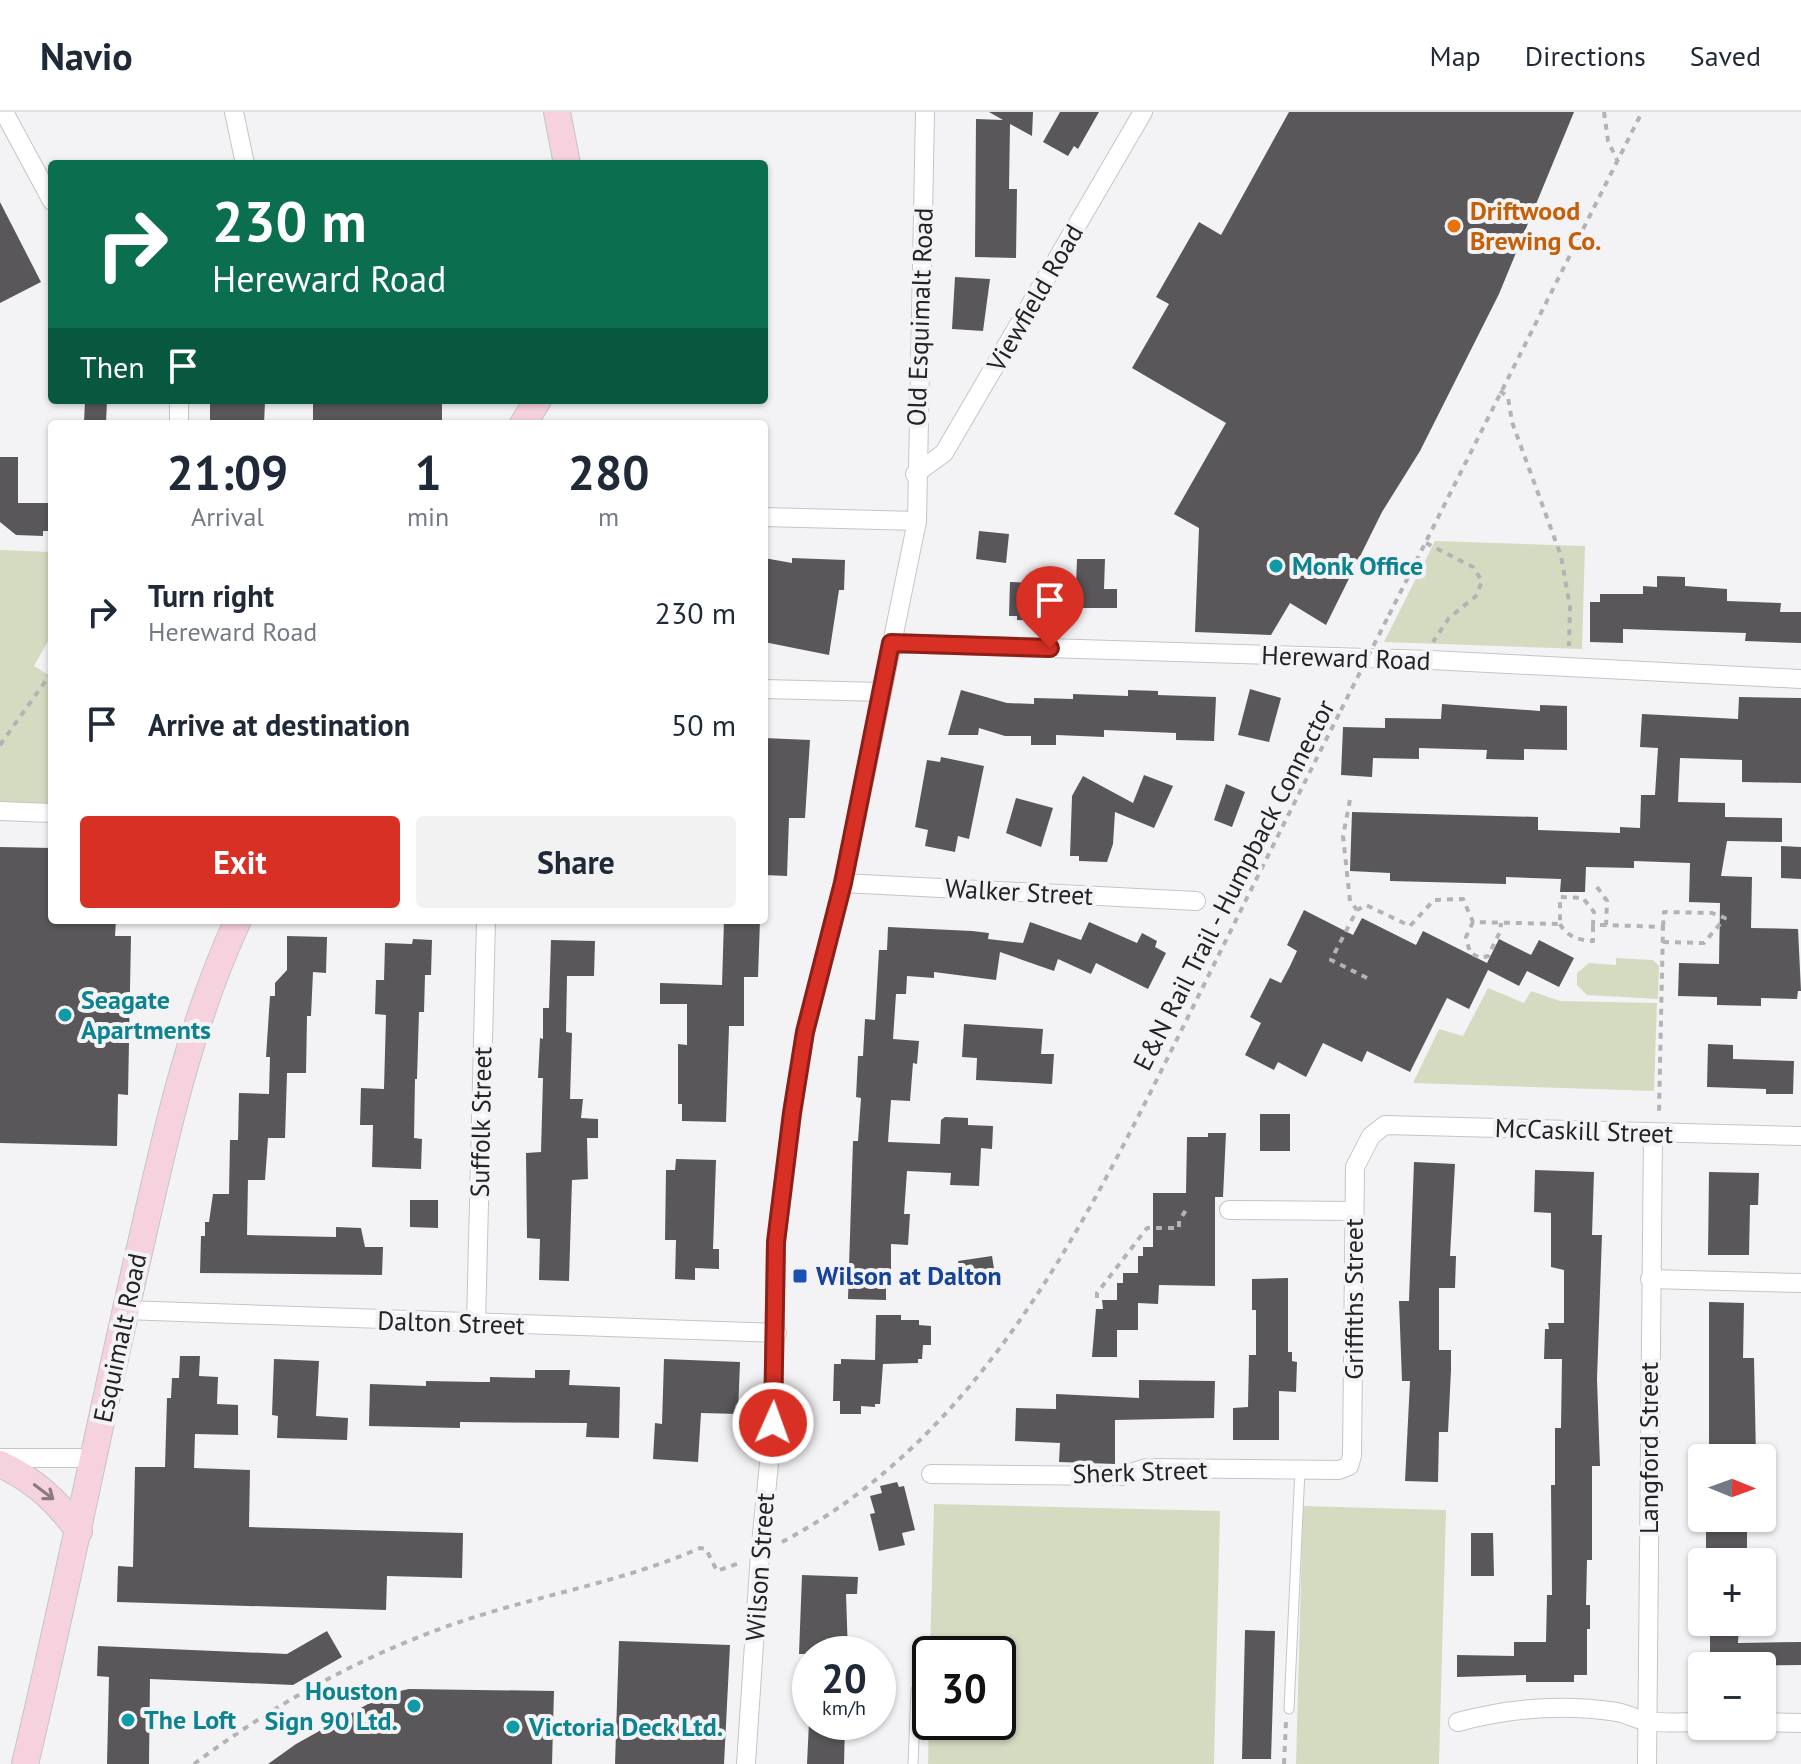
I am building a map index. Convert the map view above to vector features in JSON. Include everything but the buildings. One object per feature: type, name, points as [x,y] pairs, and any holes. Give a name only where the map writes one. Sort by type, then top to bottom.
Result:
[{"type":"main road","points":[[557,112],[566,160]]},
{"type":"main road","name":"Esquimalt Road","points":[[25,1764],[79,1531],[125,1310],[187,1051],[215,971],[236,924]]},
{"type":"main road","points":[[0,1461],[56,1501],[79,1531]]},
{"type":"street","points":[[234,112],[244,160]]},
{"type":"street","name":"Old Esquimalt Road","points":[[917,521],[915,474],[925,112]]},
{"type":"street","name":"Viewfield Road","points":[[915,474],[944,453],[1143,112]]},
{"type":"street","points":[[3,115],[48,194]]},
{"type":"street","points":[[768,517],[917,521]]},
{"type":"street","name":"Wilson Street","points":[[746,1764],[760,1554],[773,1423],[777,1333],[776,1242],[792,1113],[805,1032],[843,883],[917,521]]},
{"type":"street","name":"Hereward Road","points":[[891,643],[1431,660],[1801,679]]},
{"type":"street","points":[[768,689],[882,692]]},
{"type":"street","points":[[0,811],[48,813]]},
{"type":"street","name":"Walker Street","points":[[843,883],[1196,901]]},
{"type":"street","name":"Suffolk Street","points":[[476,1324],[486,924]]},
{"type":"street","name":"McCaskill Street","points":[[1371,1136],[1385,1125],[1801,1136]]},
{"type":"street","name":"Langford Street","points":[[1647,1764],[1653,1133]]},
{"type":"street","name":"Griffiths Street","points":[[1349,1466],[1352,1456],[1355,1167],[1371,1136]]},
{"type":"street","points":[[1229,1210],[1354,1211]]},
{"type":"street","points":[[1650,1279],[1801,1283]]},
{"type":"street","name":"Dalton Street","points":[[125,1310],[777,1333]]},
{"type":"street","points":[[0,1461],[95,1458]]},
{"type":"street","name":"Sherk Street","points":[[931,1474],[1122,1476],[1146,1468],[1339,1470],[1349,1466]]},
{"type":"street","points":[[1458,1722],[1523,1709],[1620,1712],[1648,1721],[1688,1722]]},
{"type":"street","points":[[1776,1722],[1801,1723]]},
{"type":"lane","points":[[1289,1709],[1300,1469]]},
{"type":"lane","points":[[913,1764],[914,1740]]},
{"type":"path","points":[[1604,112],[1608,141],[1617,160]]},
{"type":"path","name":"E&N Rail Trail - Humpback Connector","points":[[771,1547],[850,1499],[912,1447],[971,1385],[1032,1306],[1072,1241],[1139,1115],[1642,112]]},
{"type":"path","points":[[1500,391],[1508,397],[1512,422],[1561,556],[1570,607],[1568,669]]},
{"type":"path","points":[[1426,543],[1473,567],[1482,581],[1476,596],[1449,618],[1432,643]]},
{"type":"path","points":[[0,745],[48,678]]},
{"type":"path","points":[[1350,800],[1343,836],[1350,901],[1357,910]]},
{"type":"path","points":[[1597,887],[1607,901],[1606,925]]},
{"type":"path","points":[[1560,897],[1583,898],[1594,912],[1593,941],[1580,940],[1564,931],[1560,924],[1560,897]]},
{"type":"path","points":[[1367,978],[1331,960],[1357,910],[1366,905],[1410,926],[1434,900],[1463,899],[1473,922],[1466,937],[1470,953],[1481,958],[1488,956],[1501,923]]},
{"type":"path","points":[[1653,1133],[1659,1116],[1663,927],[1664,912],[1712,913],[1725,918],[1704,943],[1663,942]]},
{"type":"path","points":[[1473,922],[1560,924]]},
{"type":"path","points":[[1593,925],[1663,927]]},
{"type":"path","points":[[1097,1298],[1097,1293],[1147,1228],[1179,1228],[1179,1221],[1186,1210]]},
{"type":"path","points":[[194,1764],[254,1721],[303,1692],[423,1636],[491,1612],[618,1578],[700,1548],[706,1549],[717,1571],[749,1560]]},
{"type":"path","points":[[1284,1764],[1289,1709]]},
{"type":"green space","points":[[1435,541],[1585,546],[1582,649],[1384,642]]},
{"type":"green space","points":[[0,550],[48,552],[48,641],[34,666],[48,675],[48,808],[0,806]]},
{"type":"green space","points":[[1616,958],[1653,960],[1659,966],[1658,999],[1587,995],[1577,985],[1577,973],[1589,963],[1616,965]]},
{"type":"green space","points":[[1488,988],[1524,1003],[1531,991],[1560,1001],[1657,1003],[1654,1091],[1413,1083],[1439,1029],[1463,1036]]},
{"type":"green space","points":[[934,1504],[1220,1511],[1214,1764],[928,1764],[929,1740],[1016,1740],[1016,1636],[930,1636]]},
{"type":"green space","points":[[1303,1506],[1446,1510],[1439,1764],[1296,1764]]},
{"type":"place","name":"Driftwood Brewing Co.","points":[[1454,226]]},
{"type":"place","name":"Monk Office","points":[[1276,566]]},
{"type":"place","name":"Seagate Apartments","points":[[65,1015]]},
{"type":"place","name":"Wilson at Dalton","points":[[800,1276]]},
{"type":"place","name":"Houston Sign 90 Ltd.","points":[[414,1706]]},
{"type":"place","name":"The Loft","points":[[128,1720]]},
{"type":"place","name":"Victoria Deck Ltd.","points":[[513,1727]]},
{"type":"route","points":[[773,1423],[777,1333],[776,1242],[792,1113],[805,1032],[843,883],[891,643],[1050,648]]}]
